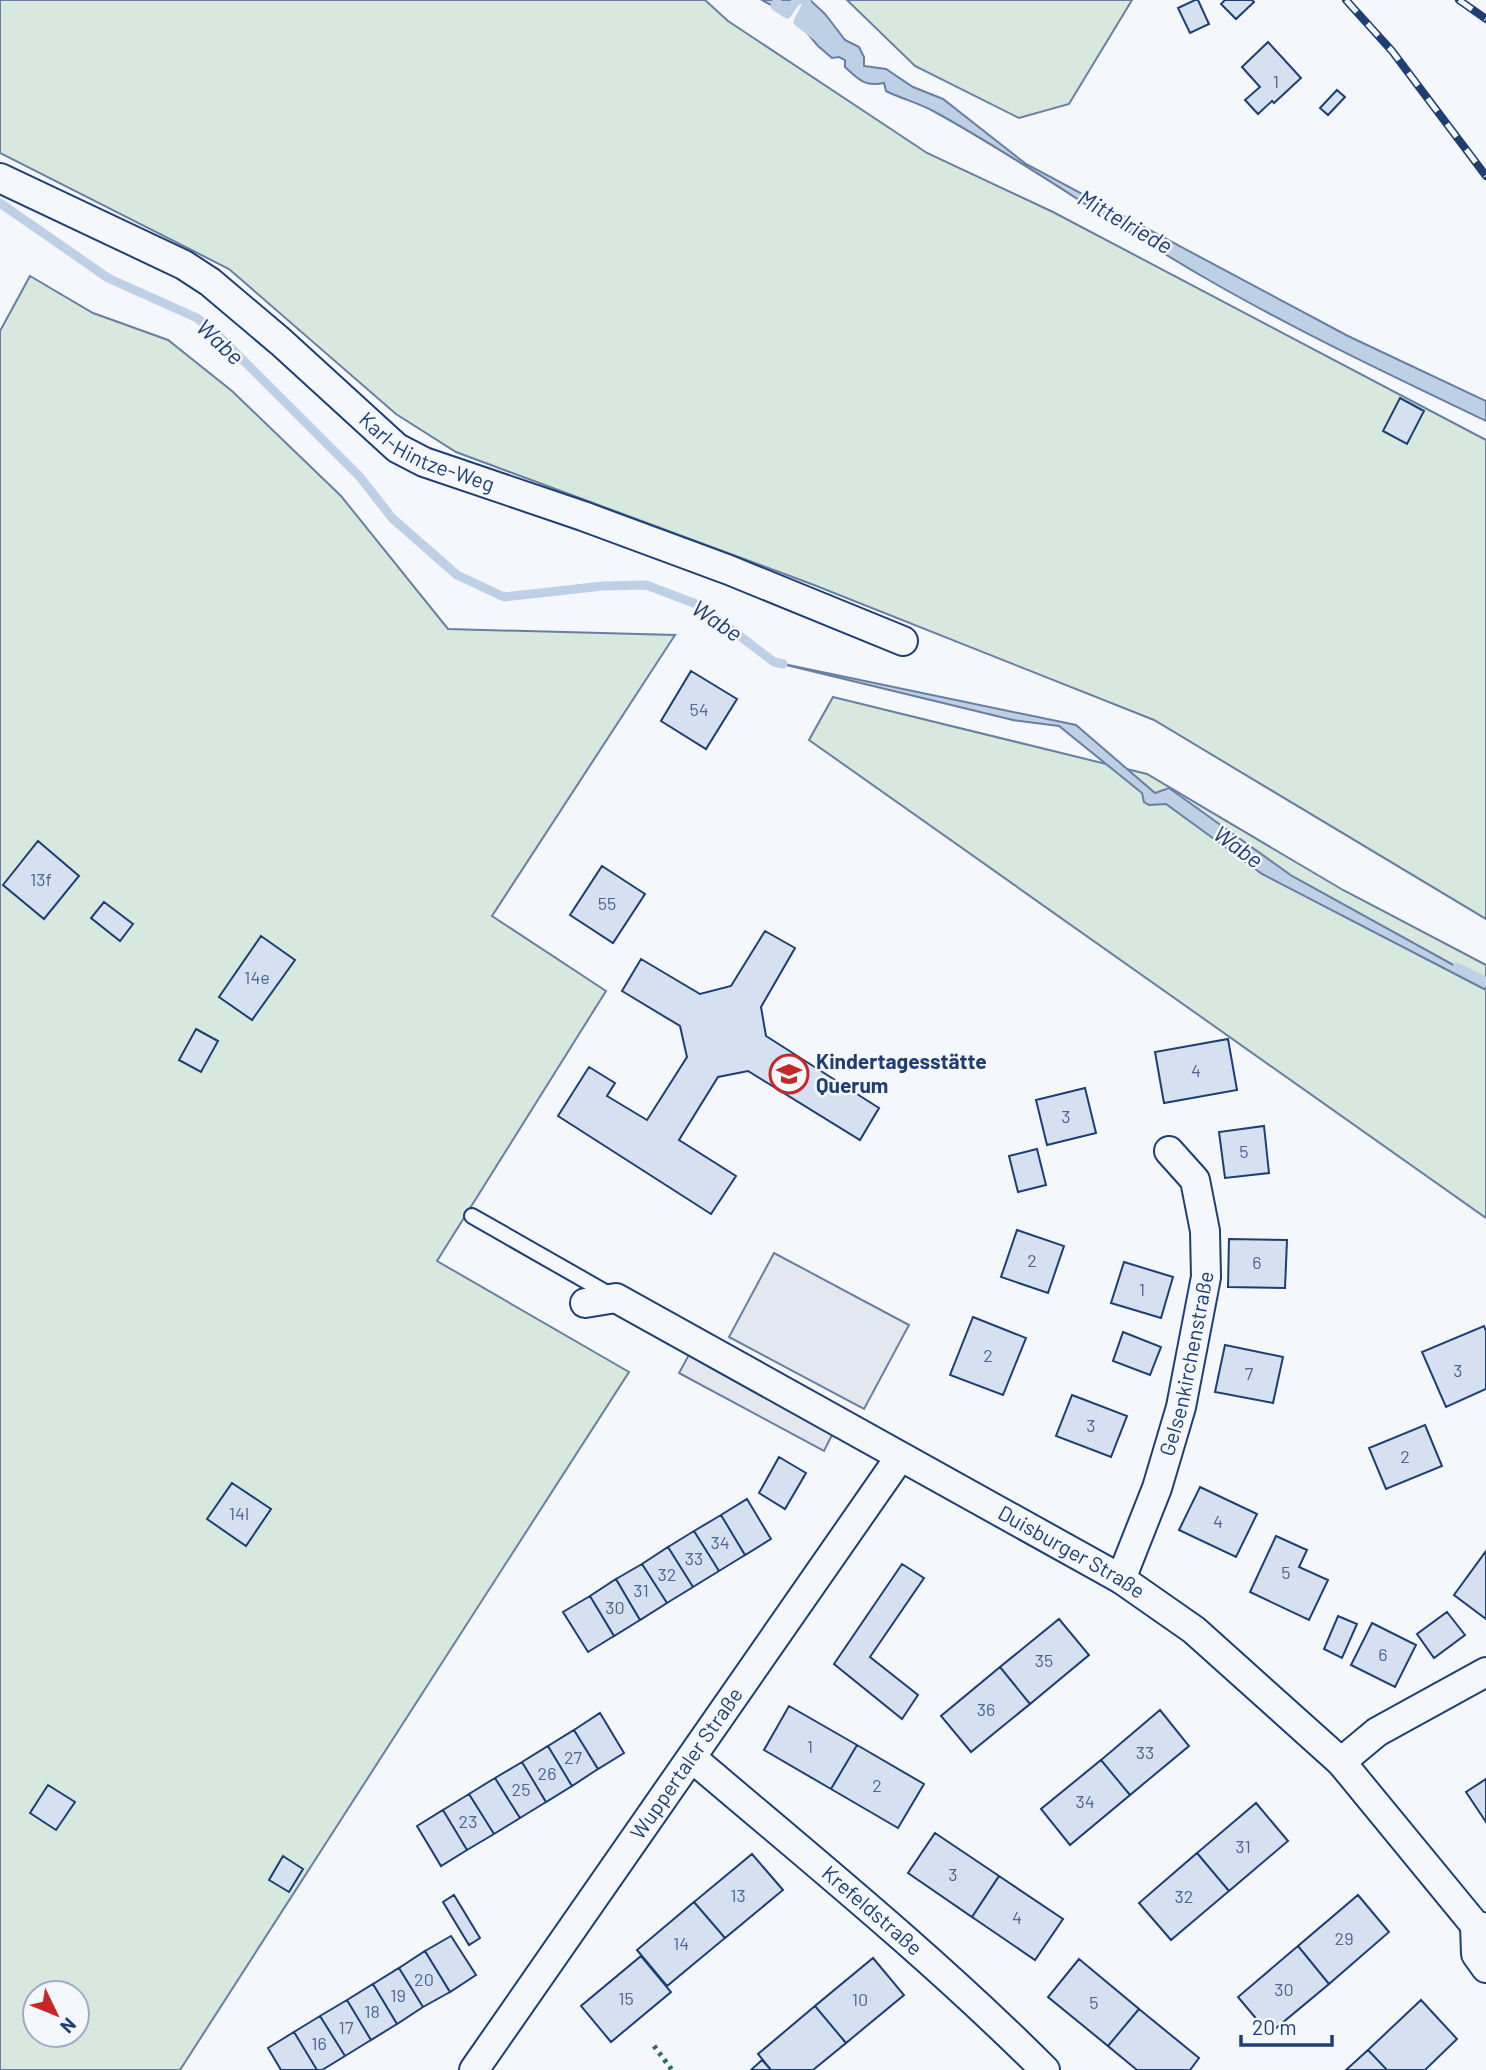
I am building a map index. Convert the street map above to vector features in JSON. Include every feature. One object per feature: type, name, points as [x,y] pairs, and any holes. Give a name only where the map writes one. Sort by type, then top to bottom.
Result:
[{"type":"street","name":"Karl-Hintze-Weg","points":[[0,178],[184,265],[210,282],[326,382],[397,448],[424,462],[656,543],[903,641]]},
{"type":"street","name":"Gelsenkirchenstraße","points":[[1121,1579],[1157,1488],[1181,1407],[1206,1278],[1205,1231],[1195,1180],[1169,1151]]},
{"type":"street","name":"Duisburger Straße","points":[[616,1298],[1121,1579],[1194,1630],[1341,1762],[1481,1926],[1475,1954],[1486,1968]]},
{"type":"street","points":[[585,1304],[616,1298]]},
{"type":"street","name":"Wuppertaler Straße","points":[[474,2070],[900,1457]]},
{"type":"street","points":[[1341,1762],[1377,1732],[1486,1672]]},
{"type":"street","name":"Krefeldstraße","points":[[692,1758],[917,1949],[995,2019],[1045,2070]]},
{"type":"lane","points":[[472,1216],[616,1298]]},
{"type":"shaded area","points":[[0,0],[705,0],[728,21],[927,153],[1053,212],[1486,440],[1486,919],[1154,720],[814,585],[456,452],[396,414],[229,269],[0,153]]},
{"type":"shaded area","points":[[847,0],[1132,0],[1069,104],[1019,118],[915,66]]},
{"type":"shaded area","points":[[30,276],[93,313],[168,340],[232,391],[341,496],[448,629],[675,635],[492,916],[606,991],[437,1261],[629,1372],[180,2070],[0,2070],[0,331]]},
{"type":"shaded area","points":[[833,697],[1147,774],[1343,890],[1486,965],[1486,1218],[809,740]]},
{"type":"shaded area","points":[[774,1253],[909,1325],[864,1409],[729,1337]]},
{"type":"shaded area","points":[[691,1351],[835,1429],[824,1451],[679,1373]]},
{"type":"water","points":[[762,0],[799,0],[787,14]]},
{"type":"water","points":[[806,0],[810,0],[825,14],[845,40],[859,47],[864,57],[864,66],[886,69],[913,87],[943,99],[1026,164],[1348,336],[1486,401],[1486,421],[1275,317],[1172,259],[970,132],[929,109],[886,91],[884,83],[872,84],[858,79],[845,67],[845,60],[832,58],[798,22],[807,4]]},
{"type":"water","points":[[774,662],[1076,725],[1155,793],[1169,788],[1292,876],[1486,983],[1486,990],[1262,874],[1166,804],[1149,805],[1144,802],[1142,793],[1059,726],[1013,720]]},
{"type":"building","points":[[1198,0],[1209,24],[1190,33],[1178,8]]},
{"type":"building","points":[[1225,0],[1254,2],[1236,19],[1221,4]]},
{"type":"building","points":[[1268,42],[1301,78],[1258,114],[1245,100],[1260,87],[1242,67]]},
{"type":"building","points":[[1337,90],[1345,97],[1328,115],[1320,108]]},
{"type":"building","points":[[1400,398],[1424,411],[1407,444],[1383,431]]},
{"type":"building","points":[[691,671],[737,699],[706,749],[661,721]]},
{"type":"building","points":[[38,841],[79,876],[44,919],[3,885]]},
{"type":"building","points":[[602,866],[645,894],[613,943],[570,915]]},
{"type":"building","points":[[104,902],[133,924],[120,941],[91,918]]},
{"type":"building","name":"Kindertagesstätte Querum","points":[[765,931],[795,948],[761,1007],[766,1036],[879,1108],[860,1140],[748,1071],[718,1077],[679,1140],[736,1176],[711,1214],[558,1116],[589,1067],[615,1083],[607,1096],[647,1120],[687,1057],[680,1026],[622,991],[641,959],[700,994],[731,986]]},
{"type":"building","points":[[261,936],[295,960],[252,1020],[219,997]]},
{"type":"building","points":[[196,1029],[218,1041],[201,1072],[179,1060]]},
{"type":"building","points":[[1228,1039],[1237,1090],[1164,1103],[1155,1052]]},
{"type":"building","points":[[1085,1088],[1096,1133],[1047,1145],[1036,1100]]},
{"type":"building","points":[[1264,1126],[1269,1173],[1225,1178],[1219,1132]]},
{"type":"building","points":[[1037,1149],[1046,1185],[1018,1192],[1009,1156]]},
{"type":"building","points":[[1017,1230],[1064,1246],[1048,1293],[1001,1277]]},
{"type":"building","points":[[1229,1239],[1287,1240],[1285,1288],[1228,1287]]},
{"type":"building","points":[[1124,1262],[1173,1277],[1161,1318],[1111,1303]]},
{"type":"building","points":[[973,1317],[1026,1338],[1003,1395],[950,1375]]},
{"type":"building","points":[[1484,1326],[1486,1389],[1446,1407],[1422,1352]]},
{"type":"building","points":[[1123,1332],[1161,1347],[1150,1375],[1113,1361]]},
{"type":"building","points":[[1225,1345],[1283,1357],[1273,1403],[1215,1392]]},
{"type":"building","points":[[1072,1395],[1127,1416],[1111,1457],[1056,1436]]},
{"type":"building","points":[[1425,1425],[1442,1466],[1386,1489],[1369,1448]]},
{"type":"building","points":[[779,1457],[806,1473],[785,1509],[759,1493]]},
{"type":"building","points":[[232,1483],[271,1509],[246,1546],[207,1519]]},
{"type":"building","points":[[1200,1487],[1257,1514],[1236,1557],[1179,1530]]},
{"type":"building","points":[[747,1499],[771,1539],[745,1555],[721,1515]]},
{"type":"building","points":[[721,1515],[745,1555],[719,1571],[694,1531]]},
{"type":"building","points":[[694,1531],[719,1571],[693,1587],[668,1547]]},
{"type":"building","points":[[1276,1536],[1307,1550],[1299,1567],[1328,1580],[1309,1620],[1250,1592]]},
{"type":"building","points":[[668,1547],[693,1587],[667,1603],[642,1564]]},
{"type":"building","points":[[1486,1551],[1486,1619],[1454,1595]]},
{"type":"building","points":[[642,1564],[667,1603],[640,1620],[616,1579]]},
{"type":"building","points":[[902,1564],[924,1578],[870,1657],[918,1695],[902,1719],[834,1664]]},
{"type":"building","points":[[616,1579],[640,1620],[614,1636],[590,1596]]},
{"type":"building","points":[[590,1596],[614,1636],[588,1652],[563,1612]]},
{"type":"building","points":[[1447,1612],[1465,1635],[1434,1658],[1417,1634]]},
{"type":"building","points":[[1338,1616],[1357,1624],[1342,1658],[1324,1649]]},
{"type":"building","points":[[1059,1619],[1089,1655],[1030,1704],[1000,1667]]},
{"type":"building","points":[[1372,1623],[1416,1645],[1395,1687],[1351,1665]]},
{"type":"building","points":[[1000,1667],[1030,1704],[971,1752],[941,1716]]},
{"type":"building","points":[[789,1706],[857,1745],[831,1789],[764,1750]]},
{"type":"building","points":[[1160,1710],[1189,1746],[1130,1795],[1101,1760]]},
{"type":"building","points":[[600,1713],[624,1753],[598,1769],[574,1730]]},
{"type":"building","points":[[574,1730],[598,1769],[572,1786],[548,1746]]},
{"type":"building","points":[[857,1745],[924,1784],[898,1828],[831,1789]]},
{"type":"building","points":[[548,1746],[572,1786],[546,1802],[522,1762]]},
{"type":"building","points":[[1101,1760],[1130,1795],[1070,1845],[1041,1809]]},
{"type":"building","points":[[522,1762],[546,1802],[520,1818],[495,1778]]},
{"type":"building","points":[[495,1778],[520,1818],[494,1834],[469,1794]]},
{"type":"building","points":[[1486,1779],[1486,1822],[1466,1792]]},
{"type":"building","points":[[48,1785],[75,1802],[56,1830],[30,1813]]},
{"type":"building","points":[[469,1794],[494,1834],[467,1850],[443,1810]]},
{"type":"building","points":[[1256,1803],[1288,1841],[1229,1891],[1197,1853]]},
{"type":"building","points":[[443,1810],[467,1850],[441,1866],[417,1826]]},
{"type":"building","points":[[935,1833],[999,1876],[972,1917],[908,1873]]},
{"type":"building","points":[[1197,1853],[1229,1891],[1171,1940],[1139,1903]]},
{"type":"building","points":[[752,1854],[783,1890],[725,1938],[694,1902]]},
{"type":"building","points":[[283,1856],[303,1869],[289,1892],[269,1880]]},
{"type":"building","points":[[999,1876],[1063,1919],[1035,1960],[972,1917]]},
{"type":"building","points":[[454,1895],[480,1938],[469,1945],[443,1902]]},
{"type":"building","points":[[1358,1895],[1389,1932],[1329,1984],[1298,1946]]},
{"type":"building","points":[[694,1902],[725,1938],[667,1986],[637,1950]]},
{"type":"building","points":[[451,1936],[476,1975],[450,1992],[425,1951]]},
{"type":"building","points":[[1298,1946],[1329,1984],[1269,2034],[1238,1997]]},
{"type":"building","points":[[425,1951],[450,1992],[423,2007],[399,1968]]},
{"type":"building","points":[[641,1956],[671,1992],[611,2042],[581,2006]]},
{"type":"building","points":[[873,1958],[904,1995],[846,2043],[815,2006]]},
{"type":"building","points":[[1079,1959],[1139,2009],[1108,2046],[1048,1997]]},
{"type":"building","points":[[399,1968],[423,2007],[397,2024],[373,1984]]},
{"type":"building","points":[[373,1984],[397,2024],[371,2040],[347,2000]]},
{"type":"building","points":[[347,2000],[371,2040],[345,2056],[320,2016]]},
{"type":"building","points":[[1421,2000],[1457,2039],[1425,2070],[1387,2070],[1368,2050]]},
{"type":"building","points":[[815,2006],[846,2043],[813,2070],[771,2070],[758,2054]]},
{"type":"building","points":[[1139,2009],[1199,2058],[1190,2070],[1137,2070],[1108,2046]]},
{"type":"building","points":[[320,2016],[345,2056],[322,2070],[317,2070],[294,2032]]},
{"type":"building","points":[[294,2032],[317,2070],[281,2070],[268,2048]]},
{"type":"building","points":[[1368,2050],[1387,2070],[1346,2070]]},
{"type":"building","points":[[762,2060],[771,2070],[751,2070]]},
{"type":"waterway","name":"Mittelriede","points":[[777,0],[775,6],[787,14],[799,0]]},
{"type":"waterway","name":"Mittelriede","points":[[806,0],[807,4],[798,22],[815,35]]},
{"type":"waterway","name":"Wabe","points":[[0,203],[108,278],[197,318],[222,339],[360,477],[392,518],[457,575],[504,597],[603,586],[646,585],[699,605],[774,662],[783,664]]},
{"type":"waterway","name":"Wabe","points":[[1457,967],[1486,982]]},
{"type":"railway","points":[[1346,0],[1392,51],[1486,176]]},
{"type":"railway","points":[[1459,0],[1486,19]]},
{"type":"hedge","points":[[654,2046],[672,2070]]},
{"type":"place","name":"Kindertagesstätte Querum","points":[[789,1074]]}]
